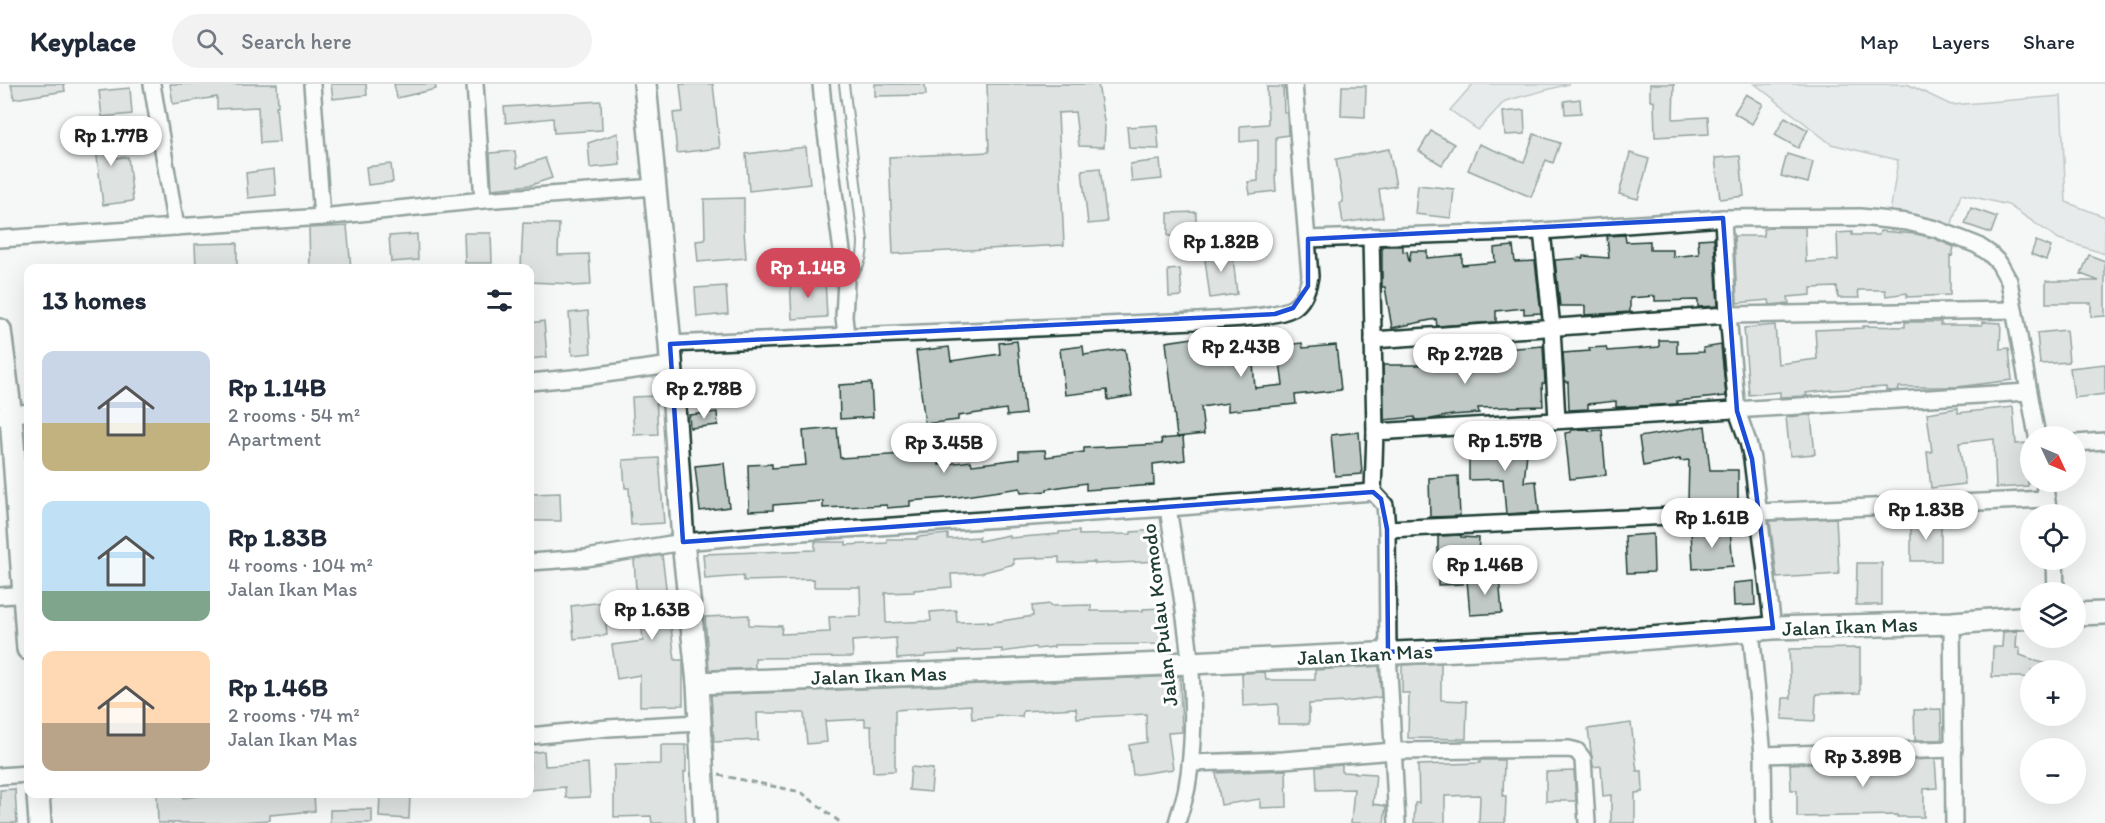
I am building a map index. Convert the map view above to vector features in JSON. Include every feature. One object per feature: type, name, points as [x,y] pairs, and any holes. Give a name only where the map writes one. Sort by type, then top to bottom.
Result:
[{"type":"street","points":[[152,84],[176,227]]},
{"type":"street","points":[[312,84],[322,217]]},
{"type":"street","points":[[475,84],[483,200]]},
{"type":"street","points":[[645,84],[670,354],[683,542],[698,683],[705,823]]},
{"type":"street","points":[[821,84],[846,281],[844,317],[846,335]]},
{"type":"street","points":[[534,382],[583,378],[670,354],[846,335],[1195,321],[1275,314],[1293,308],[1302,300],[1310,276],[1294,84]]},
{"type":"street","points":[[0,239],[322,217],[483,200],[655,187]]},
{"type":"street","points":[[1308,239],[1542,231],[1723,218],[1860,217],[1890,219],[1936,230],[1977,245],[1989,253],[1999,263],[2009,281],[2035,426]]},
{"type":"street","points":[[1723,218],[1728,315],[1737,411],[1750,451],[1773,628]]},
{"type":"street","points":[[1542,231],[1552,328],[1557,420]]},
{"type":"street","points":[[1371,236],[1375,432],[1373,492],[1385,506],[1387,528],[1388,652],[1397,823]]},
{"type":"street","points":[[1373,340],[1728,315],[2014,310]]},
{"type":"street","points":[[0,330],[13,415],[24,556]]},
{"type":"street","points":[[1375,432],[2028,392]]},
{"type":"street","points":[[2086,442],[2105,441]]},
{"type":"street","points":[[534,562],[586,558],[683,542],[786,533],[1373,492]]},
{"type":"street","points":[[2045,492],[2047,504]]},
{"type":"street","points":[[1387,528],[2046,499]]},
{"type":"street","name":"Jalan Pulau Komodo","points":[[1168,508],[1190,663],[1192,734],[1190,763],[1177,823]]},
{"type":"street","points":[[0,596],[24,594]]},
{"type":"street","points":[[2086,614],[2105,613]]},
{"type":"street","name":"Jalan Ikan Mas","points":[[698,683],[1190,663],[1577,644],[1773,628],[1952,623],[2020,618]]},
{"type":"street","points":[[1952,623],[1954,823]]},
{"type":"street","points":[[1751,630],[1763,755],[1764,823]]},
{"type":"street","points":[[534,736],[608,728],[699,723]]},
{"type":"street","points":[[1190,763],[1283,760],[1394,751],[1569,749],[1577,751],[1583,759],[1587,823]]},
{"type":"street","points":[[1763,755],[1954,749]]},
{"type":"street","points":[[0,776],[24,774]]},
{"type":"street","points":[[38,798],[40,823]]},
{"type":"lane","points":[[844,84],[863,241],[863,253],[859,267],[846,281]]},
{"type":"path","points":[[702,772],[801,792],[841,823]]},
{"type":"highlighted area","points":[[1723,218],[1737,411],[1752,459],[1773,628],[1388,652],[1387,529],[1381,499],[1373,492],[683,542],[670,344],[1275,314],[1293,308],[1308,286],[1308,239]]},
{"type":"shaded area","points":[[1473,84],[1569,84],[1505,101],[1478,130],[1450,110]]},
{"type":"shaded area","points":[[1755,84],[1907,84],[1951,105],[2061,96],[2066,202],[2105,217],[2105,254],[2059,239],[2008,205],[1961,194],[1950,230],[1890,213],[1898,160],[1831,144]]},
{"type":"building","points":[[11,84],[64,84],[65,91],[14,99]]},
{"type":"building","points":[[170,84],[277,84],[279,142],[260,143],[258,107],[217,109],[217,97],[173,104]]},
{"type":"building","points":[[331,84],[366,84],[367,95],[333,99]]},
{"type":"building","points":[[394,84],[435,84],[436,89],[397,98]]},
{"type":"building","points":[[680,84],[713,84],[720,148],[677,153],[673,113],[683,112]]},
{"type":"building","points":[[875,84],[925,84],[926,95],[875,96]]},
{"type":"building","points":[[987,84],[1098,84],[1105,127],[1104,147],[1079,146],[1075,112],[1058,113],[1064,245],[893,254],[889,157],[989,152]]},
{"type":"building","points":[[1650,84],[1674,84],[1673,119],[1708,117],[1709,134],[1655,137],[1654,101],[1650,100]]},
{"type":"building","points":[[1342,86],[1366,86],[1365,117],[1341,116]]},
{"type":"building","points":[[1267,87],[1283,87],[1288,135],[1276,137],[1276,191],[1250,194],[1248,182],[1258,181],[1258,140],[1240,142],[1240,126],[1268,124]]},
{"type":"building","points":[[130,88],[132,114],[102,117],[99,91]]},
{"type":"building","points":[[1746,94],[1763,104],[1752,124],[1734,113]]},
{"type":"building","points":[[1580,99],[1581,113],[1565,114],[1564,101]]},
{"type":"building","points":[[601,101],[602,130],[554,133],[553,118],[506,123],[504,107]]},
{"type":"building","points":[[1524,110],[1525,134],[1505,135],[1503,112]]},
{"type":"building","points":[[1785,117],[1808,130],[1798,148],[1775,135]]},
{"type":"building","points":[[112,125],[117,158],[128,157],[133,201],[103,205],[96,149],[90,150],[87,128]]},
{"type":"building","points":[[1157,125],[1159,149],[1129,148],[1127,127]]},
{"type":"building","points":[[1431,131],[1454,144],[1442,165],[1419,151]]},
{"type":"building","points":[[618,133],[620,165],[590,168],[588,143]]},
{"type":"building","points":[[1534,134],[1560,143],[1553,163],[1546,160],[1531,197],[1468,170],[1479,144],[1524,162]]},
{"type":"building","points":[[806,147],[810,184],[749,191],[746,154]]},
{"type":"building","points":[[1389,149],[1396,186],[1379,189],[1383,217],[1343,223],[1340,203],[1343,202],[1336,159]]},
{"type":"building","points":[[515,151],[517,168],[545,158],[552,178],[531,185],[492,189],[490,153]]},
{"type":"building","points":[[1630,153],[1649,159],[1638,199],[1619,194]]},
{"type":"building","points":[[1787,154],[1813,162],[1808,183],[1781,176]]},
{"type":"building","points":[[1740,156],[1744,196],[1720,199],[1715,158]]},
{"type":"building","points":[[1160,160],[1162,179],[1132,182],[1130,164]]},
{"type":"building","points":[[391,164],[393,182],[368,185],[366,167]]},
{"type":"building","points":[[1100,168],[1107,222],[1088,224],[1082,170]]},
{"type":"building","points":[[274,169],[276,195],[248,198],[246,173]]},
{"type":"building","points":[[1418,185],[1454,189],[1451,218],[1415,214]]},
{"type":"building","points":[[744,198],[746,258],[698,262],[696,241],[705,240],[704,199]]},
{"type":"building","points":[[1971,208],[1997,217],[1991,233],[1965,224]]},
{"type":"building","points":[[1196,212],[1196,235],[1168,236],[1168,213]]},
{"type":"building","points":[[523,223],[559,224],[558,255],[589,254],[591,285],[572,286],[572,284],[534,282],[534,264],[521,264]]},
{"type":"building","points":[[347,226],[351,264],[310,264],[309,228]]},
{"type":"building","points":[[1805,227],[1806,262],[1838,260],[1837,233],[1879,235],[1880,231],[1933,238],[1954,247],[1952,256],[1950,255],[1950,295],[1907,297],[1907,293],[1886,296],[1885,290],[1858,290],[1859,298],[1838,298],[1837,287],[1811,288],[1811,295],[1788,297],[1789,303],[1770,305],[1769,300],[1737,303],[1734,236],[1764,236],[1763,229]]},
{"type":"building","points":[[464,233],[491,233],[492,263],[465,263]]},
{"type":"building","points":[[417,234],[418,260],[391,262],[389,236]]},
{"type":"building","points":[[1625,235],[1626,242],[1650,241],[1650,250],[1673,250],[1673,257],[1699,254],[1698,239],[1714,238],[1718,306],[1698,307],[1698,300],[1655,301],[1655,296],[1630,298],[1630,312],[1585,315],[1585,306],[1560,306],[1555,260],[1583,258],[1583,256],[1609,258],[1607,236]]},
{"type":"building","points":[[2036,241],[2051,247],[2046,260],[2031,254]]},
{"type":"building","points":[[237,243],[237,264],[196,264],[195,244]]},
{"type":"building","points":[[1382,246],[1403,246],[1403,252],[1407,251],[1409,262],[1411,251],[1427,251],[1427,258],[1462,255],[1462,265],[1495,262],[1494,248],[1513,246],[1515,262],[1535,261],[1541,313],[1524,314],[1524,308],[1496,311],[1496,322],[1437,326],[1436,319],[1392,328],[1385,287],[1382,287]]},
{"type":"building","points":[[1232,248],[1237,294],[1210,298],[1204,252]]},
{"type":"building","points":[[2089,255],[2105,261],[2105,316],[2091,317],[2091,303],[2046,303],[2046,281],[2099,281],[2081,274]]},
{"type":"building","points":[[1180,269],[1182,296],[1169,297],[1168,270]]},
{"type":"building","points":[[825,279],[827,317],[792,319],[790,281]]},
{"type":"building","points":[[726,286],[728,314],[697,317],[695,288]]},
{"type":"building","points":[[588,311],[591,353],[572,355],[569,313]]},
{"type":"building","points":[[544,321],[547,357],[534,359],[534,322]]},
{"type":"building","points":[[1905,322],[1941,322],[1940,325],[2001,323],[2000,349],[2009,348],[2012,380],[1957,387],[1899,387],[1899,390],[1892,391],[1886,390],[1886,387],[1832,390],[1806,393],[1807,396],[1780,397],[1780,392],[1749,395],[1744,328],[1775,325],[1778,364],[1817,359],[1815,330],[1863,328],[1863,326],[1905,327]]},
{"type":"building","points":[[2066,330],[2069,362],[2040,364],[2037,333]]},
{"type":"building","points":[[1213,335],[1214,344],[1251,340],[1255,388],[1283,385],[1278,346],[1302,343],[1303,348],[1336,345],[1341,390],[1295,395],[1296,404],[1228,411],[1228,403],[1201,407],[1204,434],[1177,437],[1166,342]]},
{"type":"building","points":[[1659,340],[1677,340],[1677,353],[1704,352],[1703,348],[1721,345],[1726,396],[1677,401],[1677,404],[1639,406],[1616,407],[1616,401],[1588,404],[1588,409],[1569,410],[1568,382],[1565,382],[1563,353],[1590,351],[1589,348],[1606,347],[1607,351],[1659,347]]},
{"type":"building","points":[[1017,341],[1025,414],[1007,416],[1006,409],[958,416],[958,420],[925,424],[916,351],[949,347],[951,361],[1000,354],[999,343]]},
{"type":"building","points":[[1083,346],[1084,355],[1125,349],[1132,396],[1108,400],[1107,390],[1065,395],[1060,349]]},
{"type":"building","points":[[1543,346],[1545,383],[1542,384],[1543,406],[1478,408],[1479,413],[1431,419],[1415,420],[1415,417],[1384,420],[1383,365],[1427,365],[1457,361],[1456,354],[1475,352],[1475,354],[1503,354],[1502,349]]},
{"type":"building","points":[[2105,364],[2105,394],[2074,398],[2070,368]]},
{"type":"building","points":[[871,383],[873,417],[840,419],[839,385]]},
{"type":"building","points":[[656,396],[658,434],[634,435],[632,397]]},
{"type":"building","points":[[2013,407],[2016,444],[2020,444],[2020,486],[1996,488],[1994,439],[1959,443],[1965,484],[1931,488],[1927,452],[1932,452],[1927,413],[1958,408],[1958,413]]},
{"type":"building","points":[[717,412],[718,425],[690,428],[689,415]]},
{"type":"building","points":[[1811,416],[1815,454],[1790,456],[1786,417]]},
{"type":"building","points":[[1705,426],[1710,470],[1738,470],[1738,501],[1688,501],[1689,460],[1680,461],[1680,459],[1643,466],[1639,437]]},
{"type":"building","points":[[837,428],[840,458],[938,452],[939,465],[971,461],[972,465],[1019,459],[1019,451],[1045,450],[1046,457],[1084,452],[1084,448],[1162,444],[1161,439],[1183,437],[1185,460],[1153,464],[1154,485],[1086,490],[1086,483],[1047,489],[1047,491],[1021,493],[1020,488],[910,501],[910,506],[887,508],[887,505],[823,508],[823,501],[773,505],[773,510],[749,511],[748,465],[772,464],[772,468],[806,465],[803,431]]},
{"type":"building","points":[[1589,429],[1589,431],[1602,430],[1606,475],[1570,479],[1565,433],[1571,430]]},
{"type":"building","points":[[1359,432],[1362,474],[1335,476],[1331,435]]},
{"type":"building","points":[[1469,441],[1528,443],[1524,482],[1536,481],[1539,512],[1506,514],[1503,479],[1469,480]]},
{"type":"building","points":[[659,458],[664,523],[631,525],[629,488],[625,488],[623,460]]},
{"type":"building","points":[[724,463],[729,507],[700,511],[695,466]]},
{"type":"building","points":[[1458,476],[1460,516],[1430,517],[1429,478]]},
{"type":"building","points":[[560,493],[561,521],[534,521],[534,494]]},
{"type":"building","points":[[1836,518],[1839,574],[1777,578],[1770,521]]},
{"type":"building","points":[[1911,521],[1941,521],[1941,561],[1911,561]]},
{"type":"building","points":[[1730,529],[1733,566],[1693,569],[1691,531]]},
{"type":"building","points":[[1159,530],[1160,561],[1095,564],[1095,562],[1059,563],[1059,557],[1013,559],[1014,564],[981,573],[951,574],[952,587],[885,593],[886,623],[931,621],[930,612],[956,610],[957,622],[988,621],[988,623],[1033,616],[1032,606],[1050,604],[1050,606],[1091,605],[1091,611],[1143,611],[1143,609],[1162,608],[1162,644],[1054,645],[1054,647],[1036,649],[1035,647],[1002,652],[1002,649],[958,651],[958,653],[897,659],[896,638],[852,641],[853,657],[755,658],[755,668],[709,670],[705,617],[749,615],[749,625],[782,626],[781,634],[830,632],[829,617],[861,616],[860,587],[814,587],[814,579],[744,581],[743,576],[705,579],[703,554],[815,550],[815,542],[846,542],[846,545],[887,543],[887,539],[917,539],[917,537],[948,534],[948,539],[979,537],[979,541],[1009,535],[1009,538],[1079,531],[1079,535],[1131,534],[1131,532]]},
{"type":"building","points":[[1653,534],[1654,572],[1627,573],[1625,536]]},
{"type":"building","points":[[1461,535],[1461,537],[1479,538],[1478,556],[1462,555],[1463,584],[1438,585],[1438,536]]},
{"type":"building","points":[[662,555],[675,660],[683,660],[683,705],[640,706],[640,675],[617,679],[612,645],[643,641],[641,618],[638,618],[634,560]]},
{"type":"building","points":[[1857,563],[1882,563],[1882,605],[1856,605]]},
{"type":"building","points":[[1499,577],[1502,613],[1470,615],[1467,580]]},
{"type":"building","points":[[1754,581],[1755,605],[1734,606],[1733,583]]},
{"type":"building","points":[[604,602],[607,635],[574,639],[571,606]]},
{"type":"building","points":[[2017,631],[2016,648],[2020,648],[2020,655],[2034,660],[2020,660],[2020,677],[1992,677],[1993,647],[2002,647],[2003,632]]},
{"type":"building","points":[[1860,648],[1860,693],[1816,694],[1815,721],[1782,719],[1783,698],[1791,698],[1789,649]]},
{"type":"building","points":[[1441,663],[1441,700],[1467,701],[1466,739],[1408,738],[1409,693],[1402,693],[1402,665]]},
{"type":"building","points":[[1379,666],[1381,697],[1309,704],[1309,724],[1278,724],[1278,704],[1243,706],[1242,673],[1265,672],[1266,680],[1315,680],[1315,670]]},
{"type":"building","points":[[1180,676],[1182,732],[1168,733],[1173,769],[1133,775],[1129,745],[1147,742],[1146,714],[1077,718],[1076,708],[1023,711],[1022,717],[996,715],[996,717],[972,719],[971,705],[895,710],[895,771],[873,772],[871,726],[865,726],[865,719],[825,721],[827,742],[807,744],[804,713],[757,713],[758,740],[714,742],[711,695]]},
{"type":"building","points":[[1941,709],[1942,740],[1915,740],[1914,710]]},
{"type":"building","points":[[1631,723],[1637,771],[1642,771],[1643,792],[1635,793],[1635,823],[1611,823],[1611,795],[1603,796],[1601,766],[1593,767],[1588,729]]},
{"type":"building","points":[[661,745],[686,745],[686,772],[684,772],[686,823],[652,823],[651,816],[614,817],[614,765],[661,764]]},
{"type":"building","points":[[544,751],[545,766],[588,763],[590,797],[566,798],[565,787],[534,790],[534,752]]},
{"type":"building","points":[[1935,759],[1937,788],[1924,789],[1924,817],[1897,817],[1897,815],[1797,817],[1797,790],[1791,790],[1790,764]]},
{"type":"building","points":[[1480,760],[1504,760],[1505,823],[1479,823],[1480,795],[1445,796],[1445,823],[1414,823],[1415,803],[1419,803],[1418,765],[1480,763]]},
{"type":"building","points":[[1342,765],[1342,772],[1376,774],[1373,804],[1386,806],[1384,823],[1351,823],[1354,789],[1317,790],[1316,767]]},
{"type":"building","points":[[911,767],[933,769],[931,792],[909,790]]},
{"type":"building","points":[[1286,770],[1287,807],[1260,808],[1260,799],[1221,805],[1216,773]]},
{"type":"building","points":[[1574,771],[1576,801],[1546,801],[1546,772]]},
{"type":"building","points":[[15,789],[17,823],[0,823],[0,790]]},
{"type":"building","points":[[157,798],[314,798],[315,811],[270,815],[270,820],[226,823],[158,823]]},
{"type":"building","points":[[380,798],[410,798],[409,819],[379,817]]},
{"type":"building","points":[[372,809],[372,823],[330,823],[330,810]]}]
